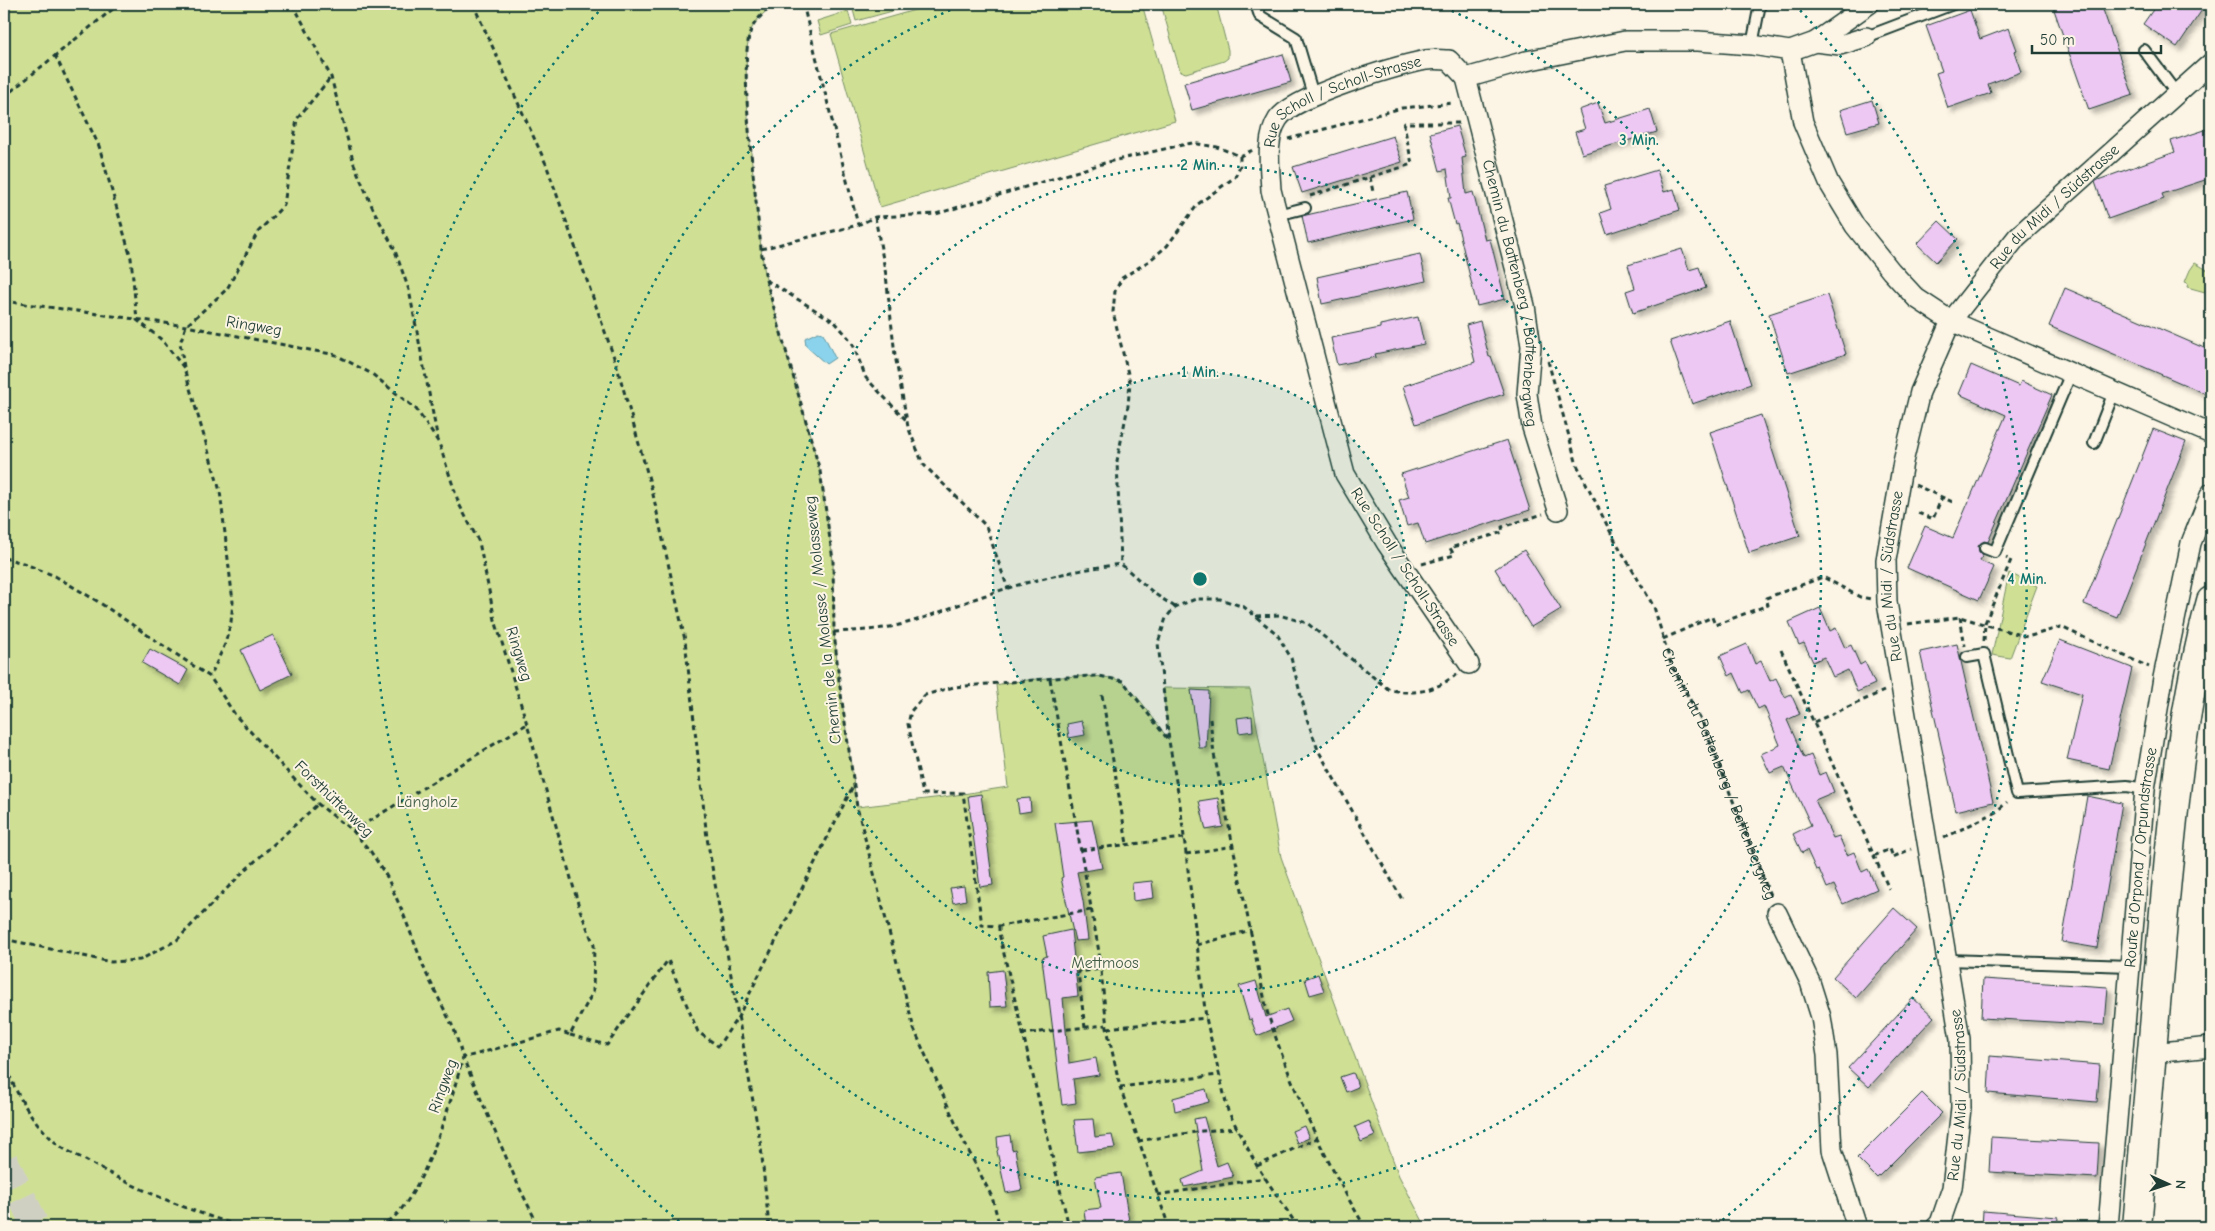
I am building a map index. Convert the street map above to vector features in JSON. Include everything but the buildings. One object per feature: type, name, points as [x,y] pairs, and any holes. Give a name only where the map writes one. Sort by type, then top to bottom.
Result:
[{"type":"main road","name":"Route d'Orpond / Orpundstrasse","points":[[2137,1227],[2172,817],[2184,728],[2204,654],[2211,601]]},
{"type":"street","points":[[1466,78],[1526,61],[1625,42],[1698,41],[1752,45],[1790,52],[1815,42],[1869,4]]},
{"type":"street","points":[[1815,42],[1840,45],[1866,37]]},
{"type":"street","points":[[1790,52],[1803,122],[1833,190],[1855,226],[1891,271],[1916,298],[1951,321],[2211,434]]},
{"type":"street","name":"Rue Scholl / Scholl-Strasse","points":[[1466,78],[1449,60],[1427,60],[1313,95],[1292,106],[1278,119],[1270,144],[1271,190],[1345,474],[1404,569],[1469,664]]},
{"type":"street","name":"Rue du Midi / Südstrasse","points":[[1936,1227],[1940,1223],[1952,1188],[1961,1108],[1960,1039],[1888,602],[1886,560],[1903,462],[1920,392],[1951,321],[2017,237],[2211,63]]},
{"type":"street","name":"Chemin du Battenberg / Battenbergweg","points":[[1466,78],[1525,306],[1531,346],[1527,394],[1532,427],[1558,510]]},
{"type":"street","name":"Route d'Orpond / Orpundstrasse","points":[[2108,1227],[2145,789],[2163,678],[2191,543],[2211,493]]},
{"type":"street","name":"Chemin du Battenberg / Battenbergweg","points":[[1777,912],[1810,982],[1821,1017],[1827,1055],[1832,1150],[1857,1227]]},
{"type":"street","points":[[2152,1053],[2211,1047]]},
{"type":"lane","points":[[1256,4],[1260,16],[1296,38],[1313,95]]},
{"type":"lane","points":[[1752,45],[1760,4]]},
{"type":"lane","points":[[1866,37],[1952,4]]},
{"type":"lane","points":[[2144,50],[2176,93]]},
{"type":"lane","points":[[1277,215],[1305,208]]},
{"type":"lane","points":[[1985,548],[1995,552],[2071,373]]},
{"type":"lane","points":[[2094,443],[2114,392]]},
{"type":"lane","points":[[1967,657],[1984,654],[2017,793],[2127,786],[2145,789]]},
{"type":"lane","points":[[1947,960],[2130,966]]},
{"type":"path","points":[[4,97],[119,4]]},
{"type":"path","points":[[293,4],[331,77],[354,164],[374,211],[394,248],[409,290],[439,443]]},
{"type":"path","points":[[473,4],[546,164],[616,363],[652,490],[684,640],[707,838],[761,1147],[769,1227]]},
{"type":"path","name":"Chemin de la Molasse / Molasseweg","points":[[776,4],[766,11],[751,29],[745,60],[761,249],[766,280],[820,471],[833,560],[834,632],[853,787],[914,1029],[962,1138],[992,1197],[1000,1227]]},
{"type":"path","points":[[803,4],[858,225]]},
{"type":"path","points":[[55,55],[99,146],[131,258],[137,320],[162,340],[184,368]]},
{"type":"path","points":[[210,677],[226,644],[233,602],[220,490],[184,368],[180,343],[186,326],[227,289],[258,232],[284,204],[297,119],[331,77]]},
{"type":"path","points":[[761,249],[858,225],[875,217],[936,214],[1058,179],[1108,162],[1192,143],[1217,147],[1240,156],[1270,144],[1402,108],[1472,101]]},
{"type":"path","points":[[1308,196],[1412,164],[1405,123],[1478,123]]},
{"type":"path","points":[[1175,607],[1155,594],[1121,564],[1117,461],[1128,406],[1130,382],[1113,312],[1115,291],[1122,278],[1149,261],[1167,246],[1198,204],[1235,177],[1240,166],[1240,156]]},
{"type":"path","points":[[1370,177],[1373,192]]},
{"type":"path","points":[[875,217],[886,275],[895,355],[907,421],[923,464],[986,526],[1008,589]]},
{"type":"path","points":[[766,280],[835,322],[852,342],[866,378],[907,421]]},
{"type":"path","name":"Ringweg","points":[[4,301],[186,326],[336,355],[372,374],[416,409],[439,443],[459,504],[479,542],[495,620],[580,910],[594,945],[593,992],[570,1035],[559,1031],[463,1058],[450,1105],[416,1188],[404,1207],[384,1225],[379,1227]]},
{"type":"path","name":"Chemin du Battenberg / Battenbergweg","points":[[1548,361],[1578,465],[1612,535],[1654,606],[1671,664],[1703,724],[1777,912]]},
{"type":"path","points":[[1908,482],[1955,503]]},
{"type":"path","points":[[1918,513],[1933,519],[1942,496]]},
{"type":"path","points":[[1404,569],[1454,555],[1450,548],[1503,532],[1502,528],[1558,510]]},
{"type":"path","points":[[1984,654],[1985,623],[2011,560],[2001,556]]},
{"type":"path","name":"Forsthüttenweg","points":[[4,558],[23,563],[55,576],[97,601],[210,677],[236,716],[318,804],[353,831],[371,852],[387,877],[426,972],[454,1029],[463,1058],[519,1187],[539,1227]]},
{"type":"path","points":[[834,632],[896,626],[946,612],[982,596],[1088,568],[1121,564]]},
{"type":"path","points":[[1663,639],[1712,617],[1715,625],[1750,612],[1768,605],[1766,598],[1823,578],[1860,597],[1877,600]]},
{"type":"path","points":[[1298,1227],[1265,1178],[1228,1111],[1206,1018],[1184,838],[1169,741],[1158,643],[1166,618],[1175,607],[1196,599],[1220,598],[1244,607],[1277,634],[1291,658],[1307,719],[1318,750],[1403,901]]},
{"type":"path","points":[[1256,616],[1279,615],[1307,623],[1388,689],[1396,691],[1428,691],[1443,684],[1469,664]]},
{"type":"path","points":[[1901,625],[1960,617],[2027,637],[2061,628],[2150,667],[2163,678]]},
{"type":"path","points":[[1960,617],[1967,657]]},
{"type":"path","points":[[1781,650],[1889,889]]},
{"type":"path","points":[[1091,910],[999,926],[982,926],[963,794],[924,794],[908,724],[911,711],[926,695],[954,687],[996,685],[1013,681],[1050,678],[1099,676],[1123,681],[1169,741]]},
{"type":"path","points":[[1050,678],[1091,910],[1107,1027],[1120,1087],[1169,1227]]},
{"type":"path","points":[[1814,722],[1889,689]]},
{"type":"path","points":[[1102,695],[1128,844]]},
{"type":"path","points":[[1210,719],[1214,754],[1270,1018],[1286,1065],[1317,1138],[1344,1192],[1365,1227]]},
{"type":"path","points":[[353,831],[527,724]]},
{"type":"path","points":[[570,1035],[607,1045],[668,960],[698,1032],[718,1046],[738,1017],[853,787]]},
{"type":"path","points":[[4,939],[111,962],[140,960],[177,940],[241,874],[318,804]]},
{"type":"path","points":[[1962,829],[1996,812]]},
{"type":"path","points":[[1081,850],[1184,838]]},
{"type":"path","points":[[1874,856],[1890,849],[1893,856],[1918,845]]},
{"type":"path","points":[[1186,854],[1233,846]]},
{"type":"path","points":[[999,926],[1022,1034],[1069,1227]]},
{"type":"path","points":[[1197,945],[1251,930]]},
{"type":"path","points":[[1085,1028],[1078,972],[1100,969]]},
{"type":"path","points":[[1022,1034],[1206,1018]]},
{"type":"path","points":[[4,1057],[8,1075],[31,1117],[58,1144],[108,1173],[157,1197],[243,1227]]},
{"type":"path","points":[[1120,1087],[1218,1075]]},
{"type":"path","points":[[1138,1141],[1202,1131],[1237,1128]]},
{"type":"path","points":[[1258,1166],[1317,1138]]},
{"type":"path","points":[[1158,1195],[1265,1178]]},
{"type":"green space","name":"Längholz","points":[[4,4],[776,4],[754,24],[748,44],[746,69],[749,134],[766,280],[820,471],[833,560],[834,632],[839,680],[857,807],[1008,787],[996,685],[1062,677],[1082,676],[1115,679],[1124,683],[1136,695],[1169,740],[1163,688],[1250,689],[1281,857],[1399,1176],[1426,1227],[4,1227]]},
{"type":"green space","points":[[876,4],[918,4],[856,21],[853,10]]},
{"type":"green space","points":[[936,4],[1142,4],[1175,121],[880,207],[831,34]]},
{"type":"green space","points":[[1161,4],[1216,4],[1228,50],[1228,58],[1186,73],[1180,71]]},
{"type":"green space","points":[[848,11],[852,25],[821,35],[817,21]]},
{"type":"green space","points":[[2195,263],[2211,272],[2205,292],[2187,287],[2188,283],[2185,282]]},
{"type":"green space","points":[[2009,573],[2037,586],[2010,658],[1992,655]]},
{"type":"water","points":[[818,332],[823,333],[835,358],[826,364],[806,346],[805,338]]},
{"type":"tunnel","points":[[4,1160],[36,1227]]},
{"type":"park label","name":"Mettmoos","points":[[1105,963]]}]
